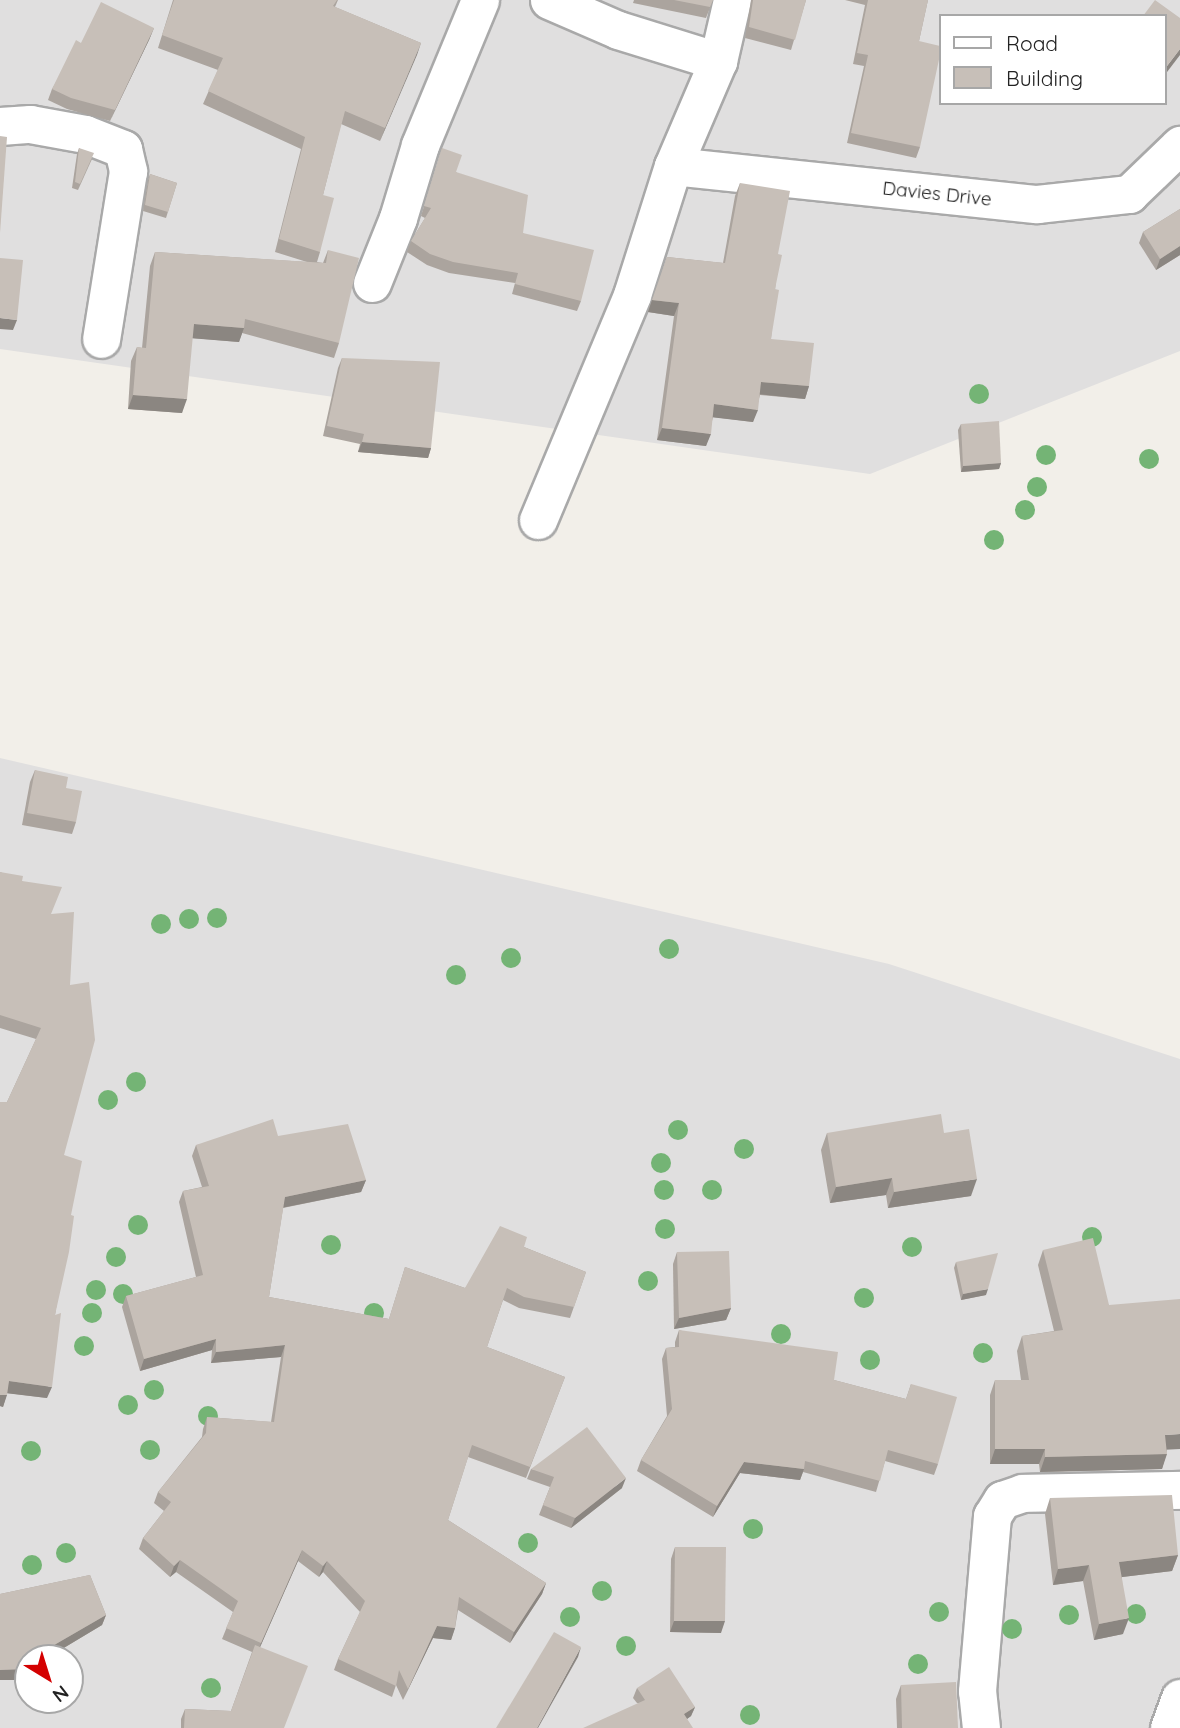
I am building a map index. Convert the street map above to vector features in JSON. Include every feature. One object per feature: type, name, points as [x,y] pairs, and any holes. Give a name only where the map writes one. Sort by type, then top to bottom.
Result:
[{"type":"street","points":[[372,283],[398,218],[420,145],[480,0]]},
{"type":"street","points":[[549,0],[618,30],[718,61]]},
{"type":"street","points":[[538,520],[632,295],[673,166],[718,61],[732,0]]},
{"type":"street","points":[[0,126],[30,124],[85,134],[123,149],[128,171],[101,339]]},
{"type":"street","name":"Davies Drive","points":[[673,166],[1037,204],[1129,194],[1180,145]]},
{"type":"street","points":[[981,1728],[977,1692],[992,1516],[1002,1500],[1022,1493],[1180,1490]]},
{"type":"street","points":[[1169,1728],[1180,1698]]},
{"type":"shaded area","points":[[0,0],[1180,0],[1180,351],[870,474],[0,349]]},
{"type":"shaded area","points":[[0,758],[889,964],[1180,1059],[1180,1728],[0,1728]]},
{"type":"building","points":[[174,0],[337,0],[333,6],[421,43],[385,128],[345,111],[323,195],[334,198],[320,252],[279,239],[305,137],[208,91],[223,58],[162,35]]},
{"type":"building","points":[[674,0],[713,0],[710,7]]},
{"type":"building","points":[[753,0],[806,0],[795,40],[749,27]]},
{"type":"building","points":[[868,0],[928,0],[919,41],[939,46],[939,60],[920,147],[851,133],[868,55],[857,53]]},
{"type":"building","points":[[1155,0],[1180,18],[1180,49],[1166,67],[1166,14],[1144,14]]},
{"type":"building","points":[[101,2],[154,28],[115,110],[71,98],[52,89],[76,40],[81,43]]},
{"type":"building","points":[[0,136],[7,137],[0,233]]},
{"type":"building","points":[[79,148],[94,153],[80,184],[75,182]]},
{"type":"building","points":[[442,148],[462,155],[456,172],[528,195],[523,233],[594,250],[581,301],[515,284],[518,273],[453,262],[430,254],[411,241],[431,208],[424,206]]},
{"type":"building","points":[[150,174],[177,183],[168,212],[145,205]]},
{"type":"building","points":[[740,183],[790,191],[778,254],[782,255],[775,289],[779,290],[771,339],[814,343],[809,386],[761,382],[758,410],[714,404],[711,434],[662,428],[679,303],[652,300],[667,257],[725,263]]},
{"type":"building","points":[[1180,209],[1180,246],[1160,259],[1143,232]]},
{"type":"building","points":[[328,250],[359,258],[339,343],[245,319],[244,328],[194,324],[187,399],[133,395],[137,347],[146,348],[155,252],[326,263]]},
{"type":"building","points":[[0,258],[23,260],[17,320],[0,318]]},
{"type":"building","points":[[342,358],[440,362],[431,448],[362,442],[364,434],[327,426]]},
{"type":"building","points":[[999,421],[1001,463],[963,466],[961,424]]},
{"type":"building","points":[[35,770],[68,777],[66,788],[82,791],[76,822],[27,813]]},
{"type":"building","points":[[0,872],[23,876],[22,881],[62,887],[51,914],[74,912],[70,985],[89,982],[95,1040],[64,1155],[82,1161],[71,1215],[74,1216],[69,1252],[55,1315],[61,1313],[52,1387],[9,1381],[7,1395],[0,1395],[0,1102],[7,1102],[41,1028],[0,1015]]},
{"type":"building","points":[[941,1114],[944,1133],[969,1129],[977,1179],[894,1192],[892,1178],[836,1187],[827,1133]]},
{"type":"building","points":[[273,1119],[278,1136],[348,1124],[366,1180],[285,1197],[269,1297],[389,1319],[405,1267],[465,1288],[500,1226],[527,1237],[524,1247],[586,1272],[574,1307],[524,1297],[507,1288],[487,1347],[565,1377],[530,1467],[472,1445],[448,1520],[546,1583],[514,1632],[459,1597],[455,1628],[437,1626],[408,1689],[399,1670],[396,1686],[338,1659],[365,1601],[327,1561],[323,1566],[302,1550],[261,1643],[226,1628],[238,1601],[180,1560],[174,1566],[143,1538],[171,1502],[158,1492],[206,1433],[207,1417],[274,1422],[285,1345],[216,1352],[216,1339],[144,1359],[126,1296],[203,1275],[183,1191],[209,1186],[196,1145]]},
{"type":"building","points":[[1093,1238],[1109,1305],[1180,1299],[1180,1434],[1165,1435],[1167,1454],[1045,1457],[1045,1449],[995,1449],[995,1380],[1029,1380],[1022,1336],[1063,1330],[1043,1250]]},
{"type":"building","points":[[729,1251],[731,1308],[679,1318],[677,1252]]},
{"type":"building","points":[[998,1253],[988,1289],[963,1294],[956,1262]]},
{"type":"building","points":[[679,1330],[838,1352],[834,1380],[906,1399],[911,1384],[957,1397],[938,1464],[888,1450],[880,1481],[805,1461],[804,1469],[744,1462],[717,1506],[641,1460],[672,1409],[666,1348],[679,1347]]},
{"type":"building","points":[[587,1427],[626,1478],[575,1518],[543,1505],[554,1477],[531,1469]]},
{"type":"building","points":[[1172,1495],[1178,1555],[1119,1562],[1129,1618],[1099,1624],[1089,1565],[1058,1569],[1050,1498]]},
{"type":"building","points":[[675,1547],[726,1547],[725,1621],[674,1621]]},
{"type":"building","points":[[90,1575],[106,1615],[56,1644],[14,1644],[14,1669],[0,1670],[0,1594]]},
{"type":"building","points":[[554,1632],[581,1647],[537,1728],[496,1728]]},
{"type":"building","points":[[255,1645],[308,1666],[284,1728],[184,1728],[185,1709],[231,1711]]},
{"type":"building","points":[[669,1667],[695,1707],[684,1714],[693,1728],[583,1728],[645,1700],[637,1688]]},
{"type":"building","points":[[956,1682],[958,1728],[902,1728],[901,1685]]}]
